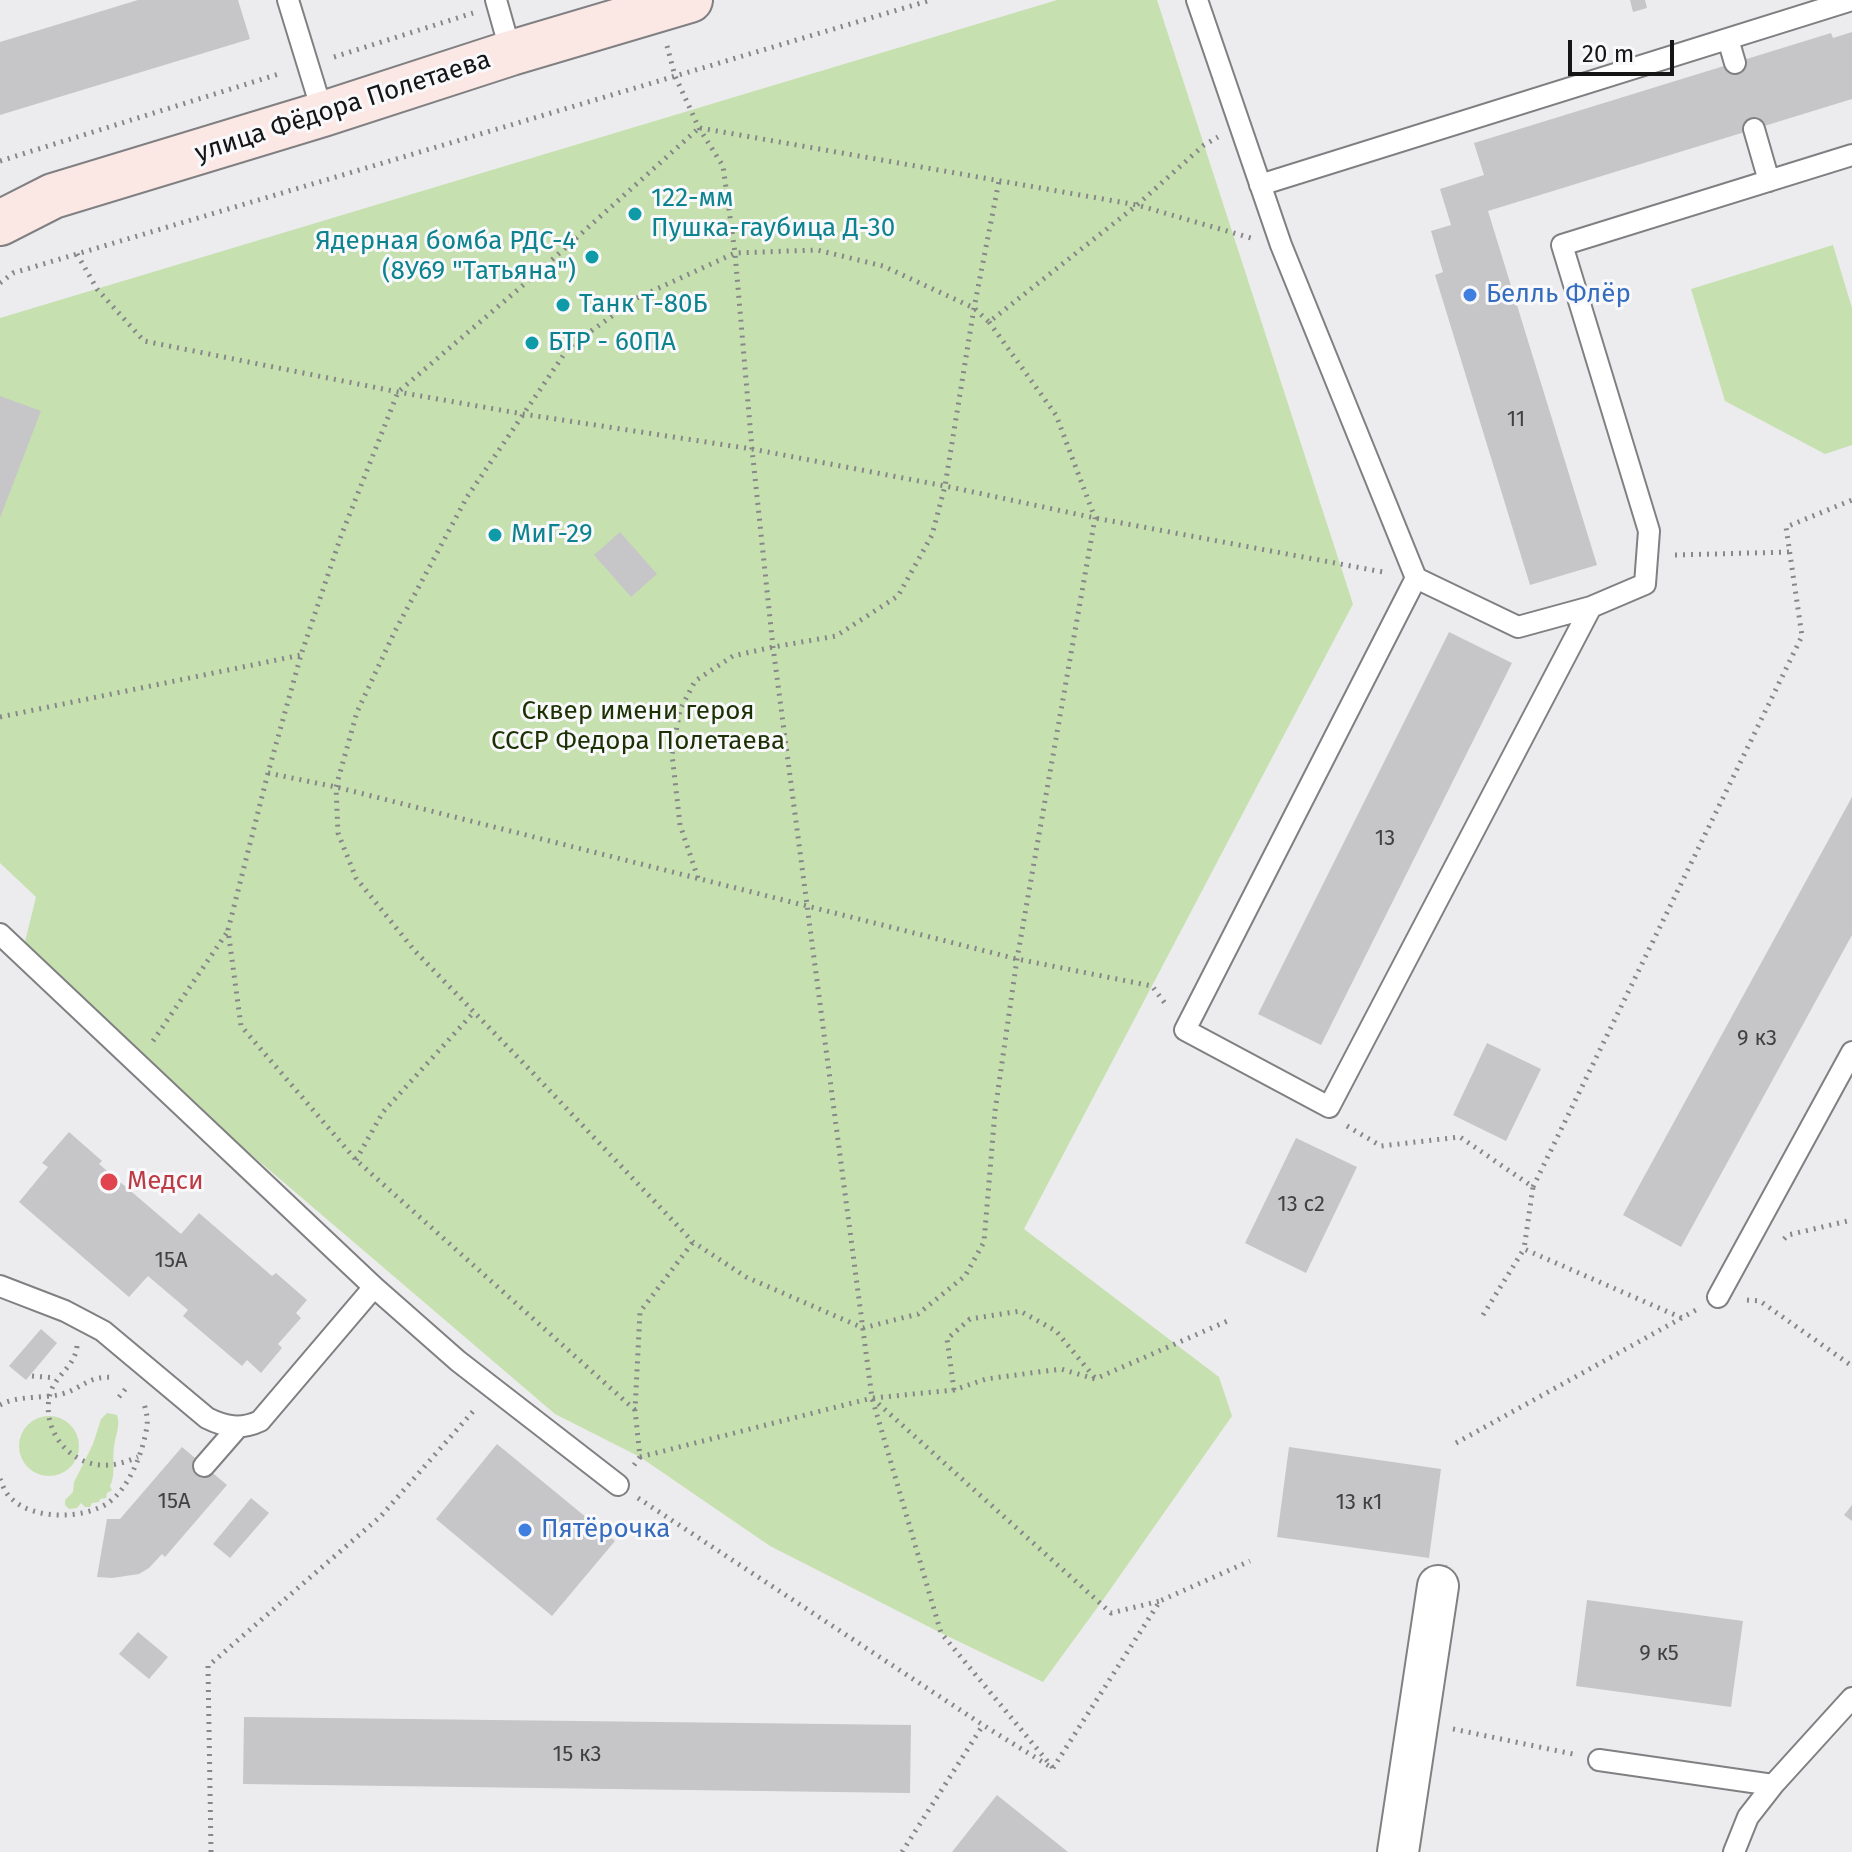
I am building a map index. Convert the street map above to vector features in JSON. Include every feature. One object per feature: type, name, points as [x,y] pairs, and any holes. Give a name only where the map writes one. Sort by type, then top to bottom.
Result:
[{"type":"main road","name":"улица Фёдора Полетаева","points":[[0,223],[53,196],[690,0]]},
{"type":"main road","points":[[0,209],[53,196]]},
{"type":"street","points":[[1398,1852],[1438,1586]]},
{"type":"lane","points":[[288,0],[323,114]]},
{"type":"lane","points":[[1197,0],[1281,245],[1416,578],[1518,627],[1591,607],[1645,584],[1649,531],[1562,245],[1852,155]]},
{"type":"lane","points":[[1260,185],[1852,0]]},
{"type":"lane","points":[[497,3],[511,53]]},
{"type":"lane","points":[[1728,39],[1735,63]]},
{"type":"lane","points":[[1754,129],[1769,181]]},
{"type":"lane","points":[[1416,578],[1185,1030],[1329,1107],[1591,607]]},
{"type":"lane","points":[[0,934],[374,1287],[458,1361],[618,1485]]},
{"type":"lane","points":[[1718,1297],[1852,1052]]},
{"type":"lane","points":[[0,1286],[76,1316],[115,1339],[207,1418],[221,1425],[238,1427],[260,1421],[374,1287]]},
{"type":"lane","points":[[204,1466],[238,1427]]},
{"type":"lane","points":[[1734,1852],[1748,1817],[1852,1698]]},
{"type":"lane","points":[[1599,1760],[1773,1785]]},
{"type":"path","points":[[0,283],[13,273],[931,0]]},
{"type":"path","points":[[0,161],[497,3]]},
{"type":"path","points":[[675,76],[699,128],[723,166],[735,253],[773,647],[872,1398],[941,1633],[1053,1768]]},
{"type":"path","points":[[989,322],[1137,205],[1204,145],[1239,124]]},
{"type":"path","points":[[699,128],[1137,205],[1281,245]]},
{"type":"path","points":[[149,1046],[228,930],[301,655],[341,536],[398,392],[699,128]]},
{"type":"path","points":[[698,878],[680,825],[672,754],[680,710],[695,681],[733,656],[836,636],[898,596],[932,535],[945,486],[974,308],[999,181]]},
{"type":"path","points":[[817,250],[883,266],[974,308],[989,322],[1056,415],[1095,518],[1017,959],[995,1111],[984,1242],[965,1276],[918,1314],[863,1328],[746,1277],[693,1242],[414,950],[356,878],[338,833],[336,787],[357,712],[395,631],[467,497],[569,347],[637,298],[735,253],[817,250]]},
{"type":"path","points":[[77,254],[97,289],[144,341],[398,392],[752,449],[1416,578]]},
{"type":"path","points":[[1483,1315],[1524,1249],[1533,1187],[1802,636],[1786,527],[1852,500]]},
{"type":"path","points":[[1647,555],[1790,552]]},
{"type":"path","points":[[0,717],[301,655]]},
{"type":"path","points":[[268,773],[336,787],[1017,959],[1152,986],[1185,1030]]},
{"type":"path","points":[[228,930],[241,1026],[356,1160],[635,1410]]},
{"type":"path","points":[[356,1160],[383,1112],[474,1012]]},
{"type":"path","points":[[1342,1123],[1381,1146],[1460,1137],[1533,1187]]},
{"type":"path","points":[[1776,1245],[1788,1235],[1852,1220]]},
{"type":"path","points":[[640,1457],[635,1410],[640,1312],[693,1242]]},
{"type":"path","points":[[1524,1249],[1682,1318]]},
{"type":"path","points":[[1456,1443],[1718,1297],[1760,1301],[1852,1366]]},
{"type":"path","points":[[954,1390],[947,1339],[970,1319],[1020,1311],[1056,1331],[1095,1379]]},
{"type":"path","points":[[76,1316],[77,1349],[73,1362],[57,1378],[49,1396],[51,1427],[66,1450],[82,1460],[98,1465],[114,1465],[139,1457]]},
{"type":"path","points":[[1053,1768],[618,1485],[640,1457],[872,1398],[954,1390],[986,1379],[1061,1369],[1095,1379],[1232,1319]]},
{"type":"path","points":[[32,1376],[57,1378]]},
{"type":"path","points":[[0,1405],[15,1399],[67,1392],[90,1379],[118,1379],[138,1394],[146,1410],[147,1427],[139,1457],[125,1483],[113,1498],[97,1509],[80,1514],[47,1514],[11,1499],[0,1479]]},
{"type":"path","points":[[211,1852],[208,1666],[381,1516],[494,1388]]},
{"type":"path","points":[[872,1398],[1111,1613],[1160,1601],[1250,1561]]},
{"type":"path","points":[[1053,1768],[1160,1601]]},
{"type":"path","points":[[1417,1722],[1599,1760]]},
{"type":"path","points":[[902,1852],[983,1725]]},
{"type":"green space","name":"Сквер имени героя СССР Федора Полетаева","points":[[1057,0],[1157,0],[1353,604],[1024,1229],[1219,1377],[1232,1416],[1043,1682],[770,1546],[640,1457],[555,1414],[21,958],[36,897],[0,863],[0,318]]},
{"type":"green space","points":[[1833,245],[1852,308],[1852,445],[1825,454],[1725,401],[1691,289]]},
{"type":"green space","points":[[107,1413],[117,1415],[118,1423],[112,1490],[106,1498],[92,1503],[90,1507],[81,1503],[77,1508],[69,1509],[65,1500],[73,1492],[74,1482],[93,1444],[101,1419]]},
{"type":"green space","points":[[49,1416],[70,1425],[79,1446],[70,1467],[49,1476],[28,1467],[19,1446],[28,1425]]},
{"type":"building","points":[[138,0],[238,0],[250,39],[0,115],[0,42]]},
{"type":"building","points":[[1630,0],[1645,0],[1647,8],[1633,12]]},
{"type":"building","points":[[1852,32],[1852,99],[1488,211],[1597,565],[1530,585],[1435,275],[1443,272],[1431,231],[1451,225],[1440,189],[1484,175],[1474,143],[1831,33],[1833,38]]},
{"type":"building","points":[[0,396],[41,411],[0,518]]},
{"type":"building","points":[[620,532],[657,574],[631,597],[594,555]]},
{"type":"building","points":[[1449,632],[1512,663],[1321,1045],[1258,1014]]},
{"type":"building","points":[[1852,797],[1852,935],[1681,1247],[1623,1215]]},
{"type":"building","points":[[1487,1043],[1541,1069],[1506,1141],[1453,1115]]},
{"type":"building","points":[[69,1132],[102,1161],[99,1164],[181,1234],[199,1213],[272,1276],[276,1273],[307,1300],[296,1313],[301,1318],[278,1344],[282,1348],[261,1373],[247,1360],[242,1366],[183,1316],[188,1310],[148,1276],[129,1297],[19,1202],[48,1167],[42,1163]]},
{"type":"building","points":[[1296,1138],[1357,1167],[1306,1273],[1245,1243]]},
{"type":"building","points":[[41,1329],[57,1343],[26,1380],[9,1366]]},
{"type":"building","name":"Пятёрочка","points":[[497,1444],[615,1541],[552,1616],[436,1519]]},
{"type":"building","points":[[182,1447],[227,1485],[165,1557],[162,1554],[139,1574],[97,1577],[107,1519],[120,1519]]},
{"type":"building","points":[[1289,1447],[1441,1469],[1429,1558],[1277,1537]]},
{"type":"building","points":[[251,1498],[269,1513],[230,1558],[213,1544]]},
{"type":"building","points":[[1852,1505],[1852,1521],[1844,1515]]},
{"type":"building","points":[[1587,1600],[1743,1621],[1731,1707],[1576,1686]]},
{"type":"building","points":[[138,1632],[168,1657],[149,1679],[119,1654]]},
{"type":"building","points":[[244,1717],[911,1725],[910,1793],[243,1784]]},
{"type":"building","points":[[997,1795],[1058,1844],[1068,1852],[952,1852]]},
{"type":"place","name":"122-мм Пушка-гаубица Д-30","points":[[635,214]]},
{"type":"place","name":"Ядерная бомба РДС-4 (8У69 \"Татьяна\")","points":[[592,257]]},
{"type":"place","name":"Белль Флёр","points":[[1470,295]]},
{"type":"place","name":"Танк Т-80Б","points":[[563,305]]},
{"type":"place","name":"БТР - 60ПА","points":[[532,343]]},
{"type":"place","name":"МиГ-29","points":[[495,535]]},
{"type":"place","name":"Медси","points":[[109,1182]]},
{"type":"place","name":"Пятёрочка","points":[[525,1530]]}]
